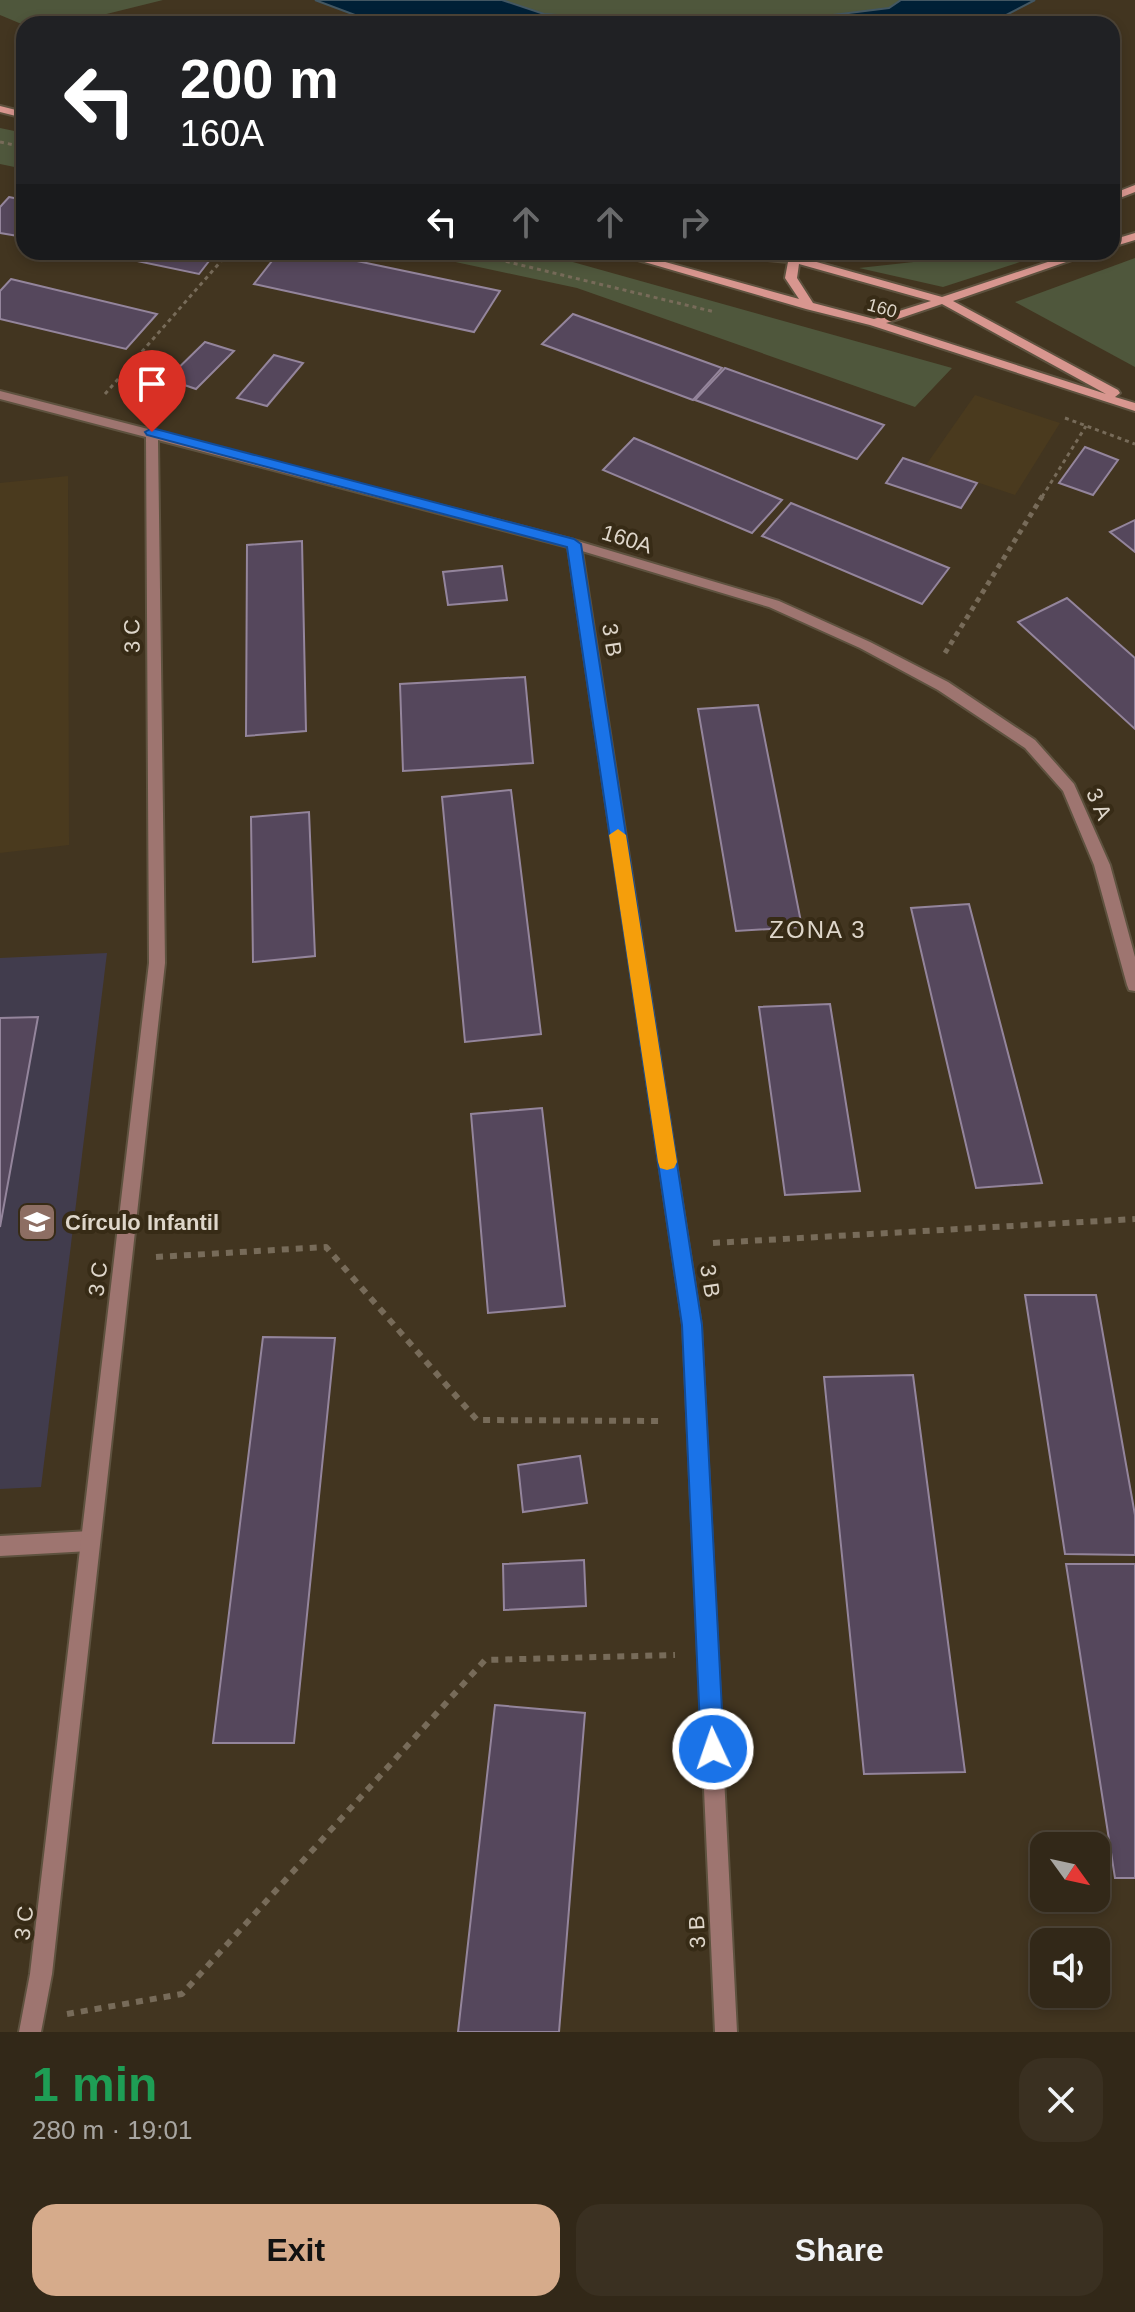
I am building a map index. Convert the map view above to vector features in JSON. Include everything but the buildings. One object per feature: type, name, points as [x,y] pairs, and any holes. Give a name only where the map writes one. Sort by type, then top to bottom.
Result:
[{"type":"main road","name":"160","points":[[644,260],[874,323],[1135,405]]},
{"type":"main road","points":[[794,260],[791,278],[810,307]]},
{"type":"main road","name":"160","points":[[798,260],[945,301],[1135,405]]},
{"type":"main road","points":[[874,323],[1065,260]]},
{"type":"street","name":"160A","points":[[0,395],[574,544],[774,604],[865,645],[929,679],[1030,744]]},
{"type":"street","name":"3 C","points":[[31,2026],[41,1974],[157,963],[152,432]]},
{"type":"street","name":"3 B","points":[[574,544],[692,1325],[726,2032]]},
{"type":"street","name":"3 A","points":[[1030,744],[1069,788],[1102,865],[1135,985]]},
{"type":"street","points":[[0,1546],[90,1541]]},
{"type":"path","points":[[86,416],[222,260]]},
{"type":"path","points":[[500,260],[721,313]]},
{"type":"path","points":[[1059,416],[1135,444]]},
{"type":"path","points":[[929,679],[1086,426]]},
{"type":"path","points":[[680,1245],[1135,1219]]},
{"type":"path","points":[[123,1259],[326,1247],[477,1420],[696,1422]]},
{"type":"path","points":[[31,2026],[182,1994],[485,1660],[708,1654]]},
{"type":"shaded area","points":[[975,395],[1060,423],[1015,495],[926,465]]},
{"type":"shaded area","points":[[68,476],[69,845],[0,853],[0,483]]},
{"type":"shaded area","name":"Círculo Infantil","points":[[107,953],[41,1487],[0,1489],[0,958]]},
{"type":"green space","points":[[0,0],[163,0],[98,16],[16,16],[16,22],[0,15]]},
{"type":"green space","points":[[502,0],[901,0],[890,8],[825,16],[544,14]]},
{"type":"green space","points":[[0,128],[16,131],[16,167],[0,164]]},
{"type":"green space","points":[[1135,258],[1135,367],[1015,302]]},
{"type":"green space","points":[[446,260],[566,260],[952,368],[915,407],[577,288]]},
{"type":"green space","points":[[932,260],[1026,260],[943,287],[859,268]]},
{"type":"water","points":[[315,0],[502,0],[544,14],[571,16],[358,16]]},
{"type":"water","points":[[901,0],[1035,0],[1004,16],[824,16],[889,8]]},
{"type":"slow traffic","points":[[618,835],[667,1162]]},
{"type":"place","name":"Círculo Infantil","points":[[37,1222]]},
{"type":"district","name":"ZONA 3","points":[[818,929]]},
{"type":"route","points":[[152,432],[574,544],[692,1325],[713,1749]]}]
